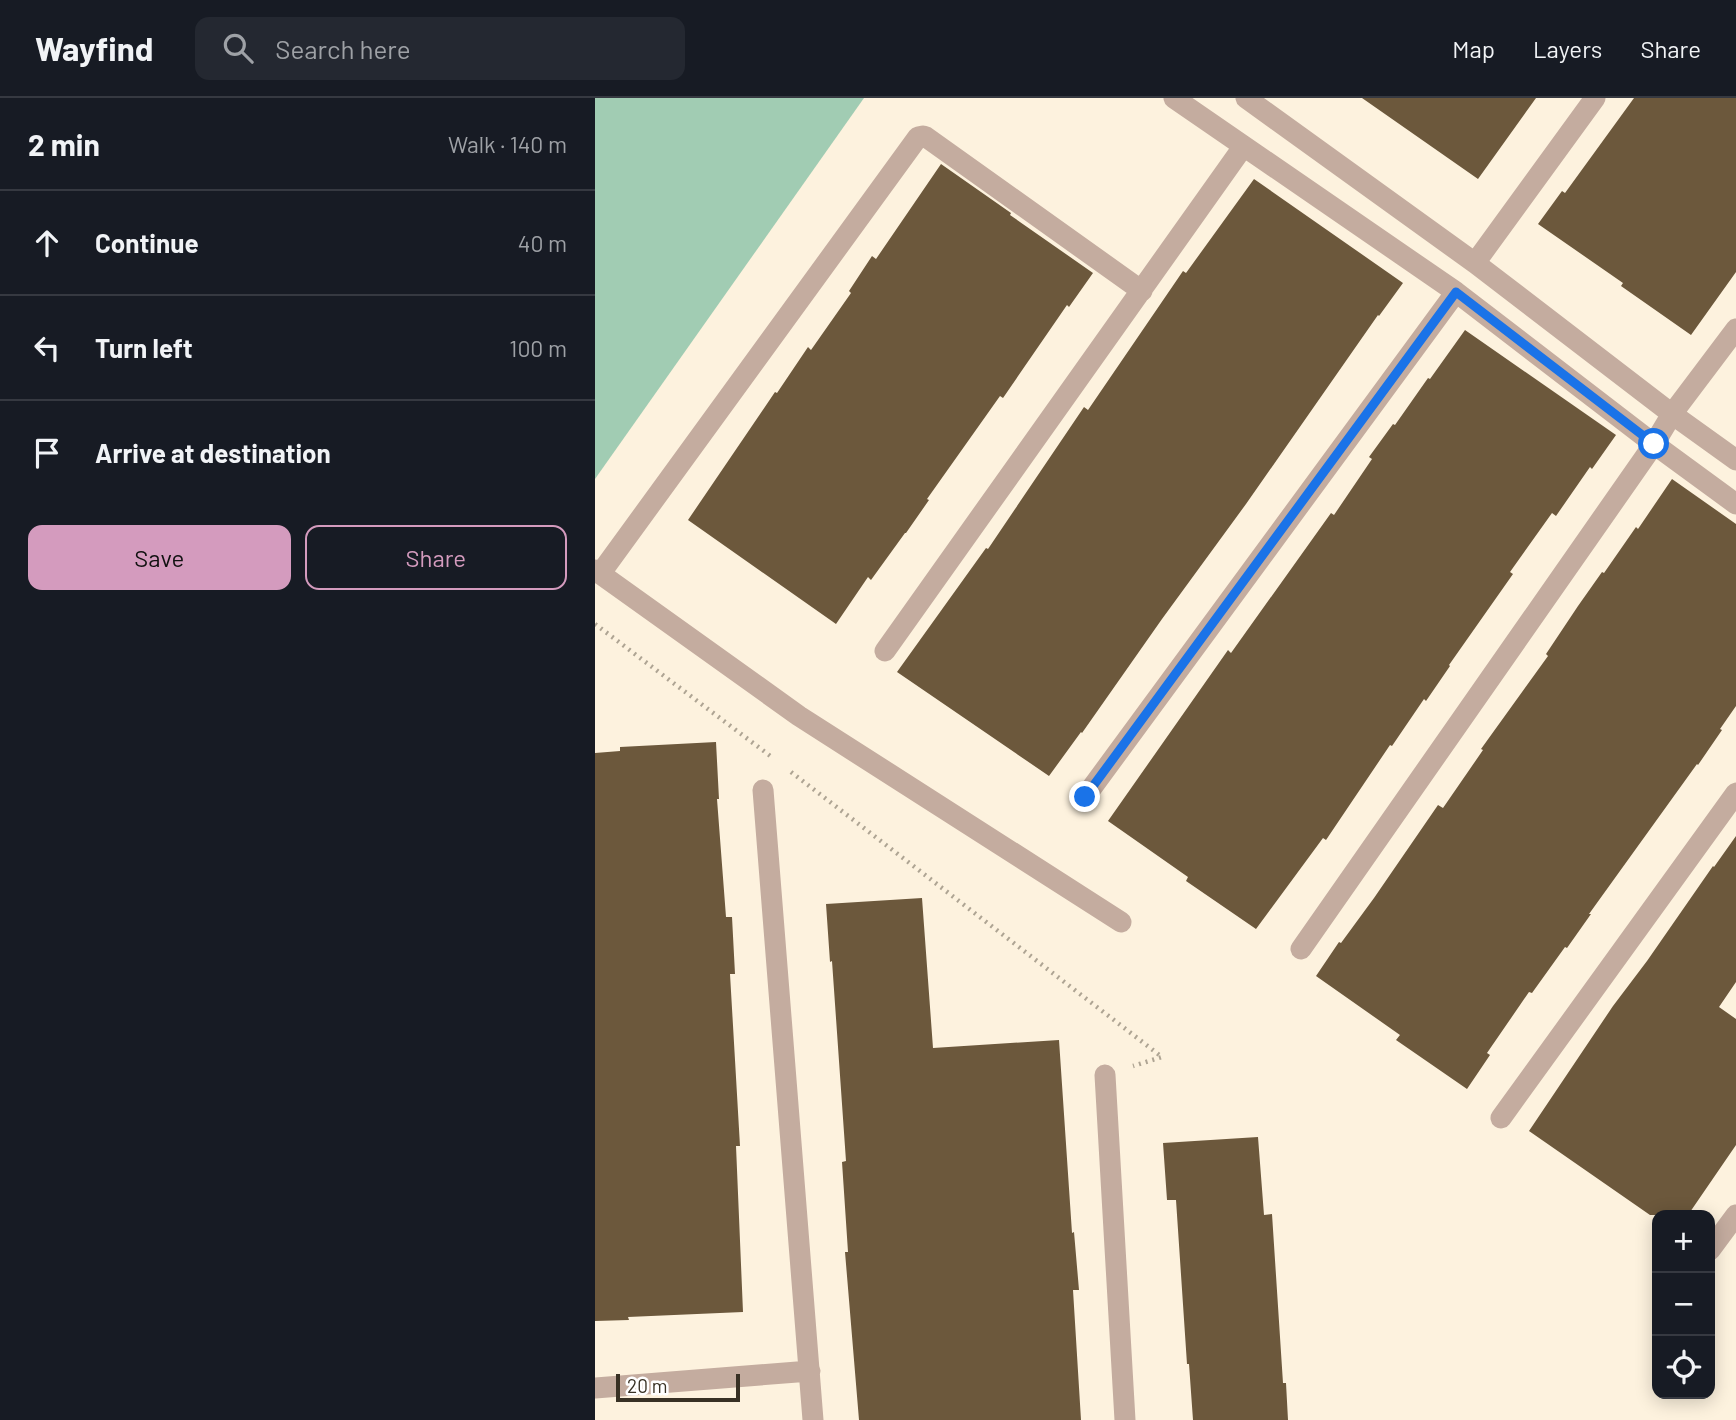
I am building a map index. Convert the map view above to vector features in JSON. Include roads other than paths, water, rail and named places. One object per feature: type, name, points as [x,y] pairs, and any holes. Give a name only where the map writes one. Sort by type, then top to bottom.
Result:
[{"type":"street","points":[[1174,98],[1456,292],[1736,504]]},
{"type":"street","points":[[1475,263],[1595,98]]},
{"type":"street","points":[[1258,101],[1736,460]]},
{"type":"street","points":[[1121,922],[799,716],[598,572],[918,137],[926,137],[1142,290]]},
{"type":"street","points":[[885,651],[1243,147]]},
{"type":"street","points":[[1085,797],[1456,292]]},
{"type":"street","points":[[1301,949],[1654,444],[1672,414],[1736,329]]},
{"type":"street","points":[[763,790],[813,1420]]},
{"type":"street","points":[[1501,1118],[1736,793]]},
{"type":"street","points":[[1105,1075],[1125,1420]]},
{"type":"street","points":[[1715,1243],[1736,1215]]},
{"type":"street","points":[[595,1388],[810,1371]]}]
